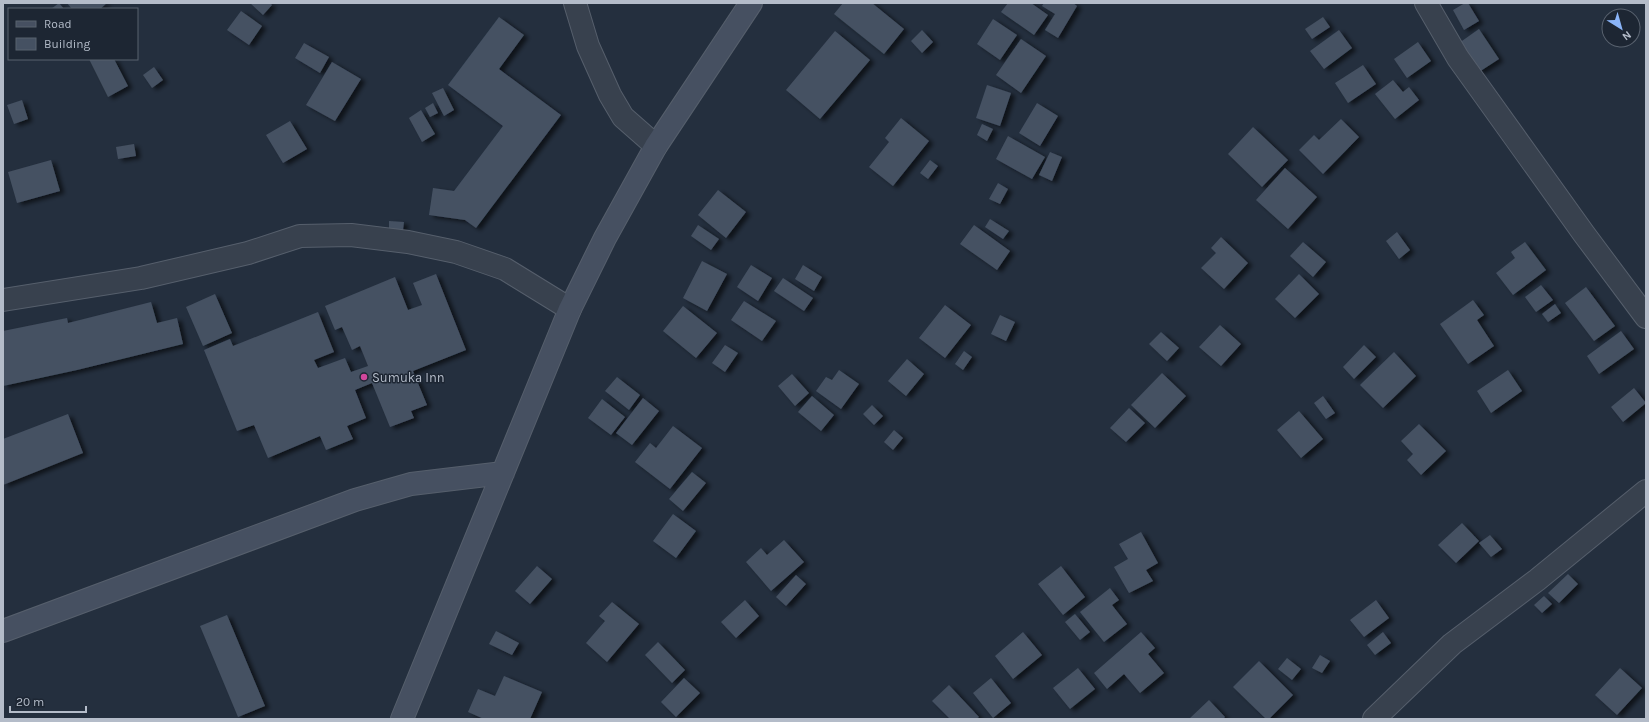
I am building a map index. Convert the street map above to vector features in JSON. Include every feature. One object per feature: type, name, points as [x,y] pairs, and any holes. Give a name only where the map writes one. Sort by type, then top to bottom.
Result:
[{"type":"street","points":[[575,3],[588,46],[610,95],[622,117],[656,146]]},
{"type":"street","points":[[402,719],[570,309],[605,238],[656,146],[751,3]]},
{"type":"street","points":[[1426,3],[1458,58],[1584,234],[1646,317]]},
{"type":"street","points":[[3,300],[141,278],[248,252],[300,236],[351,235],[408,242],[456,252],[505,269],[570,309]]},
{"type":"street","points":[[3,631],[355,500],[411,484],[503,473]]},
{"type":"street","points":[[1374,719],[1452,644],[1537,580],[1646,491]]},
{"type":"building","points":[[59,3],[63,8],[52,8]]},
{"type":"building","points":[[67,3],[107,3],[101,8],[71,8]]},
{"type":"building","points":[[250,3],[270,3],[272,5],[263,15]]},
{"type":"building","points":[[843,3],[872,3],[904,29],[884,54],[834,14]]},
{"type":"building","points":[[1008,3],[1031,3],[1048,15],[1034,35],[1001,12]]},
{"type":"building","points":[[1044,3],[1073,3],[1077,6],[1058,38],[1045,30],[1055,14],[1042,6]]},
{"type":"building","points":[[1465,3],[1468,3],[1479,21],[1464,30],[1453,10]]},
{"type":"building","points":[[241,11],[262,26],[249,45],[227,30]]},
{"type":"building","points":[[499,17],[524,35],[499,69],[561,115],[476,228],[465,220],[429,215],[433,188],[454,191],[503,126],[448,85]]},
{"type":"building","points":[[1323,17],[1330,27],[1312,39],[1305,29]]},
{"type":"building","points":[[993,19],[1017,35],[1000,60],[977,44]]},
{"type":"building","points":[[1479,29],[1499,59],[1479,72],[1459,43]]},
{"type":"building","points":[[922,30],[933,42],[922,53],[911,41]]},
{"type":"building","points":[[1339,30],[1352,48],[1324,69],[1310,51]]},
{"type":"building","points":[[835,31],[870,60],[820,119],[786,90]]},
{"type":"building","points":[[1021,39],[1046,56],[1021,93],[996,75]]},
{"type":"building","points":[[1418,42],[1431,61],[1407,78],[1394,59]]},
{"type":"building","points":[[304,43],[329,57],[320,73],[295,58]]},
{"type":"building","points":[[90,60],[115,60],[128,86],[108,97]]},
{"type":"building","points":[[332,62],[361,79],[335,121],[306,105]]},
{"type":"building","points":[[1363,65],[1376,84],[1348,103],[1335,83]]},
{"type":"building","points":[[154,67],[163,80],[152,88],[143,75]]},
{"type":"building","points":[[1393,80],[1403,92],[1409,87],[1419,100],[1395,119],[1375,94]]},
{"type":"building","points":[[987,85],[1011,93],[1000,126],[976,118]]},
{"type":"building","points":[[443,88],[454,110],[444,116],[432,93]]},
{"type":"building","points":[[22,100],[28,119],[14,124],[7,105]]},
{"type":"building","points":[[433,103],[438,113],[430,117],[425,108]]},
{"type":"building","points":[[1037,103],[1058,116],[1040,146],[1019,133]]},
{"type":"building","points":[[421,110],[435,134],[422,142],[409,118]]},
{"type":"building","points":[[901,118],[929,141],[893,186],[869,167],[889,142],[885,138]]},
{"type":"building","points":[[1341,119],[1359,137],[1323,174],[1299,150],[1314,135],[1319,140]]},
{"type":"building","points":[[290,121],[307,149],[283,163],[266,135]]},
{"type":"building","points":[[982,124],[993,129],[987,141],[977,135]]},
{"type":"building","points":[[1253,127],[1288,160],[1262,187],[1228,154]]},
{"type":"building","points":[[1008,136],[1045,157],[1032,179],[996,159]]},
{"type":"building","points":[[134,144],[136,156],[118,159],[116,147]]},
{"type":"building","points":[[1050,152],[1062,157],[1052,181],[1039,175]]},
{"type":"building","points":[[51,160],[60,191],[17,203],[8,172]]},
{"type":"building","points":[[930,160],[938,166],[928,179],[920,173]]},
{"type":"building","points":[[1285,168],[1317,197],[1288,229],[1256,200]]},
{"type":"building","points":[[998,183],[1008,189],[1000,204],[989,199]]},
{"type":"building","points":[[718,190],[746,212],[726,238],[698,215]]},
{"type":"building","points":[[990,219],[1009,231],[1003,239],[985,227]]},
{"type":"building","points":[[389,221],[404,222],[403,230],[389,229]]},
{"type":"building","points":[[698,225],[719,239],[711,250],[691,236]]},
{"type":"building","points":[[974,225],[1010,251],[997,270],[960,244]]},
{"type":"building","points":[[1397,232],[1410,250],[1399,259],[1386,241]]},
{"type":"building","points":[[1221,237],[1248,263],[1224,289],[1201,268],[1216,253],[1211,248]]},
{"type":"building","points":[[1303,242],[1326,262],[1313,277],[1290,256]]},
{"type":"building","points":[[1525,242],[1546,270],[1513,295],[1496,273],[1515,258],[1511,252]]},
{"type":"building","points":[[702,261],[727,274],[707,311],[683,298]]},
{"type":"building","points":[[751,265],[772,278],[758,301],[737,287]]},
{"type":"building","points":[[803,265],[822,277],[814,291],[795,279]]},
{"type":"building","points":[[436,274],[466,350],[413,371],[427,405],[411,411],[414,418],[390,427],[372,383],[355,390],[366,418],[347,426],[353,439],[326,450],[320,436],[268,458],[254,425],[237,431],[204,350],[230,339],[233,346],[318,312],[334,352],[314,360],[318,368],[345,358],[351,372],[368,366],[360,346],[352,350],[342,327],[335,330],[325,306],[395,277],[408,310],[422,305],[413,283]]},
{"type":"building","points":[[1299,274],[1319,294],[1295,318],[1275,299]]},
{"type":"building","points":[[783,278],[813,298],[804,311],[774,291]]},
{"type":"building","points":[[1541,285],[1553,300],[1536,312],[1525,297]]},
{"type":"building","points":[[1586,287],[1615,326],[1594,341],[1565,303]]},
{"type":"building","points":[[215,294],[232,333],[203,346],[186,307]]},
{"type":"building","points":[[1473,300],[1484,315],[1477,320],[1494,346],[1468,364],[1440,324]]},
{"type":"building","points":[[744,301],[776,321],[762,341],[731,320]]},
{"type":"building","points":[[151,302],[157,323],[177,318],[183,344],[77,370],[3,386],[3,331],[67,318],[68,323]]},
{"type":"building","points":[[1555,304],[1561,313],[1548,322],[1542,314]]},
{"type":"building","points":[[945,305],[971,325],[945,358],[919,338]]},
{"type":"building","points":[[683,306],[717,333],[696,358],[663,331]]},
{"type":"building","points":[[1000,315],[1015,322],[1006,341],[991,334]]},
{"type":"building","points":[[1220,325],[1241,344],[1221,366],[1199,347]]},
{"type":"building","points":[[1621,331],[1634,349],[1599,374],[1587,356]]},
{"type":"building","points":[[1161,332],[1179,348],[1167,361],[1149,344]]},
{"type":"building","points":[[725,345],[738,353],[725,372],[712,363]]},
{"type":"building","points":[[1364,345],[1376,357],[1354,379],[1343,367]]},
{"type":"building","points":[[964,351],[972,357],[963,370],[955,364]]},
{"type":"building","points":[[1394,352],[1416,376],[1383,408],[1360,385]]},
{"type":"building","points":[[907,359],[924,374],[906,396],[888,381]]},
{"type":"building","points":[[839,370],[859,384],[841,409],[816,391],[826,377],[832,380]]},
{"type":"building","points":[[1508,370],[1522,391],[1491,413],[1477,391]]},
{"type":"building","points":[[1162,373],[1186,396],[1155,428],[1131,405]]},
{"type":"building","points":[[792,374],[809,393],[795,406],[778,386]]},
{"type":"building","points":[[617,377],[640,395],[629,410],[605,391]]},
{"type":"building","points":[[1634,388],[1646,403],[1623,422],[1611,407]]},
{"type":"building","points":[[812,396],[834,415],[821,431],[798,412]]},
{"type":"building","points":[[1323,396],[1335,413],[1326,419],[1314,403]]},
{"type":"building","points":[[643,398],[659,411],[632,445],[616,433]]},
{"type":"building","points":[[602,399],[625,417],[611,435],[588,418]]},
{"type":"building","points":[[872,405],[883,416],[874,425],[863,414]]},
{"type":"building","points":[[1129,408],[1145,423],[1126,442],[1110,428]]},
{"type":"building","points":[[1299,411],[1323,439],[1301,458],[1277,430]]},
{"type":"building","points":[[68,414],[83,453],[3,485],[3,439]]},
{"type":"building","points":[[1419,424],[1446,451],[1421,475],[1407,460],[1413,454],[1401,441]]},
{"type":"building","points":[[673,426],[702,448],[670,489],[635,462],[650,443],[656,448]]},
{"type":"building","points":[[894,430],[903,438],[893,450],[884,442]]},
{"type":"building","points":[[692,472],[706,483],[683,511],[669,499]]},
{"type":"building","points":[[673,514],[696,531],[676,558],[653,541]]},
{"type":"building","points":[[1462,523],[1479,541],[1456,563],[1438,545]]},
{"type":"building","points":[[1141,532],[1158,563],[1146,570],[1153,581],[1129,593],[1114,567],[1128,559],[1119,544]]},
{"type":"building","points":[[1490,535],[1502,549],[1491,557],[1479,543]]},
{"type":"building","points":[[784,540],[804,562],[771,591],[746,562],[761,548],[767,555]]},
{"type":"building","points":[[537,566],[552,579],[530,604],[515,591]]},
{"type":"building","points":[[1061,566],[1085,597],[1063,615],[1038,584]]},
{"type":"building","points":[[1568,574],[1578,584],[1559,603],[1548,593]]},
{"type":"building","points":[[796,575],[806,584],[786,606],[776,597]]},
{"type":"building","points":[[1110,588],[1119,600],[1112,605],[1127,624],[1104,642],[1080,612]]},
{"type":"building","points":[[1544,596],[1552,604],[1542,613],[1534,605]]},
{"type":"building","points":[[745,600],[759,616],[736,638],[721,622]]},
{"type":"building","points":[[1376,600],[1389,618],[1364,637],[1350,620]]},
{"type":"building","points":[[612,602],[639,624],[607,662],[586,643],[605,621],[599,616]]},
{"type":"building","points":[[1075,614],[1090,632],[1080,640],[1065,622]]},
{"type":"building","points":[[227,615],[265,706],[238,717],[200,626]]},
{"type":"building","points":[[496,631],[519,643],[512,655],[489,644]]},
{"type":"building","points":[[1023,632],[1042,655],[1013,679],[995,656]]},
{"type":"building","points":[[1141,632],[1155,648],[1148,654],[1164,673],[1140,693],[1124,674],[1107,689],[1094,673]]},
{"type":"building","points":[[1383,632],[1391,643],[1375,655],[1367,645]]},
{"type":"building","points":[[658,642],[685,670],[672,683],[645,655]]},
{"type":"building","points":[[1320,655],[1330,661],[1322,673],[1312,668]]},
{"type":"building","points":[[1287,658],[1301,669],[1292,680],[1278,669]]},
{"type":"building","points":[[1259,661],[1293,695],[1269,719],[1266,719],[1233,687]]},
{"type":"building","points":[[1078,668],[1095,689],[1070,709],[1053,688]]},
{"type":"building","points":[[1620,668],[1642,688],[1617,715],[1595,695]]},
{"type":"building","points":[[504,676],[542,692],[530,719],[484,719],[468,712],[478,689],[495,696]]},
{"type":"building","points":[[684,678],[700,693],[676,717],[661,702]]},
{"type":"building","points":[[991,678],[1011,703],[993,718],[973,693]]},
{"type":"building","points":[[949,685],[979,717],[976,719],[950,719],[932,701]]},
{"type":"building","points":[[1209,700],[1225,717],[1223,719],[1189,719]]},
{"type":"place","name":"Sumuka Inn","points":[[364,377]]}]
